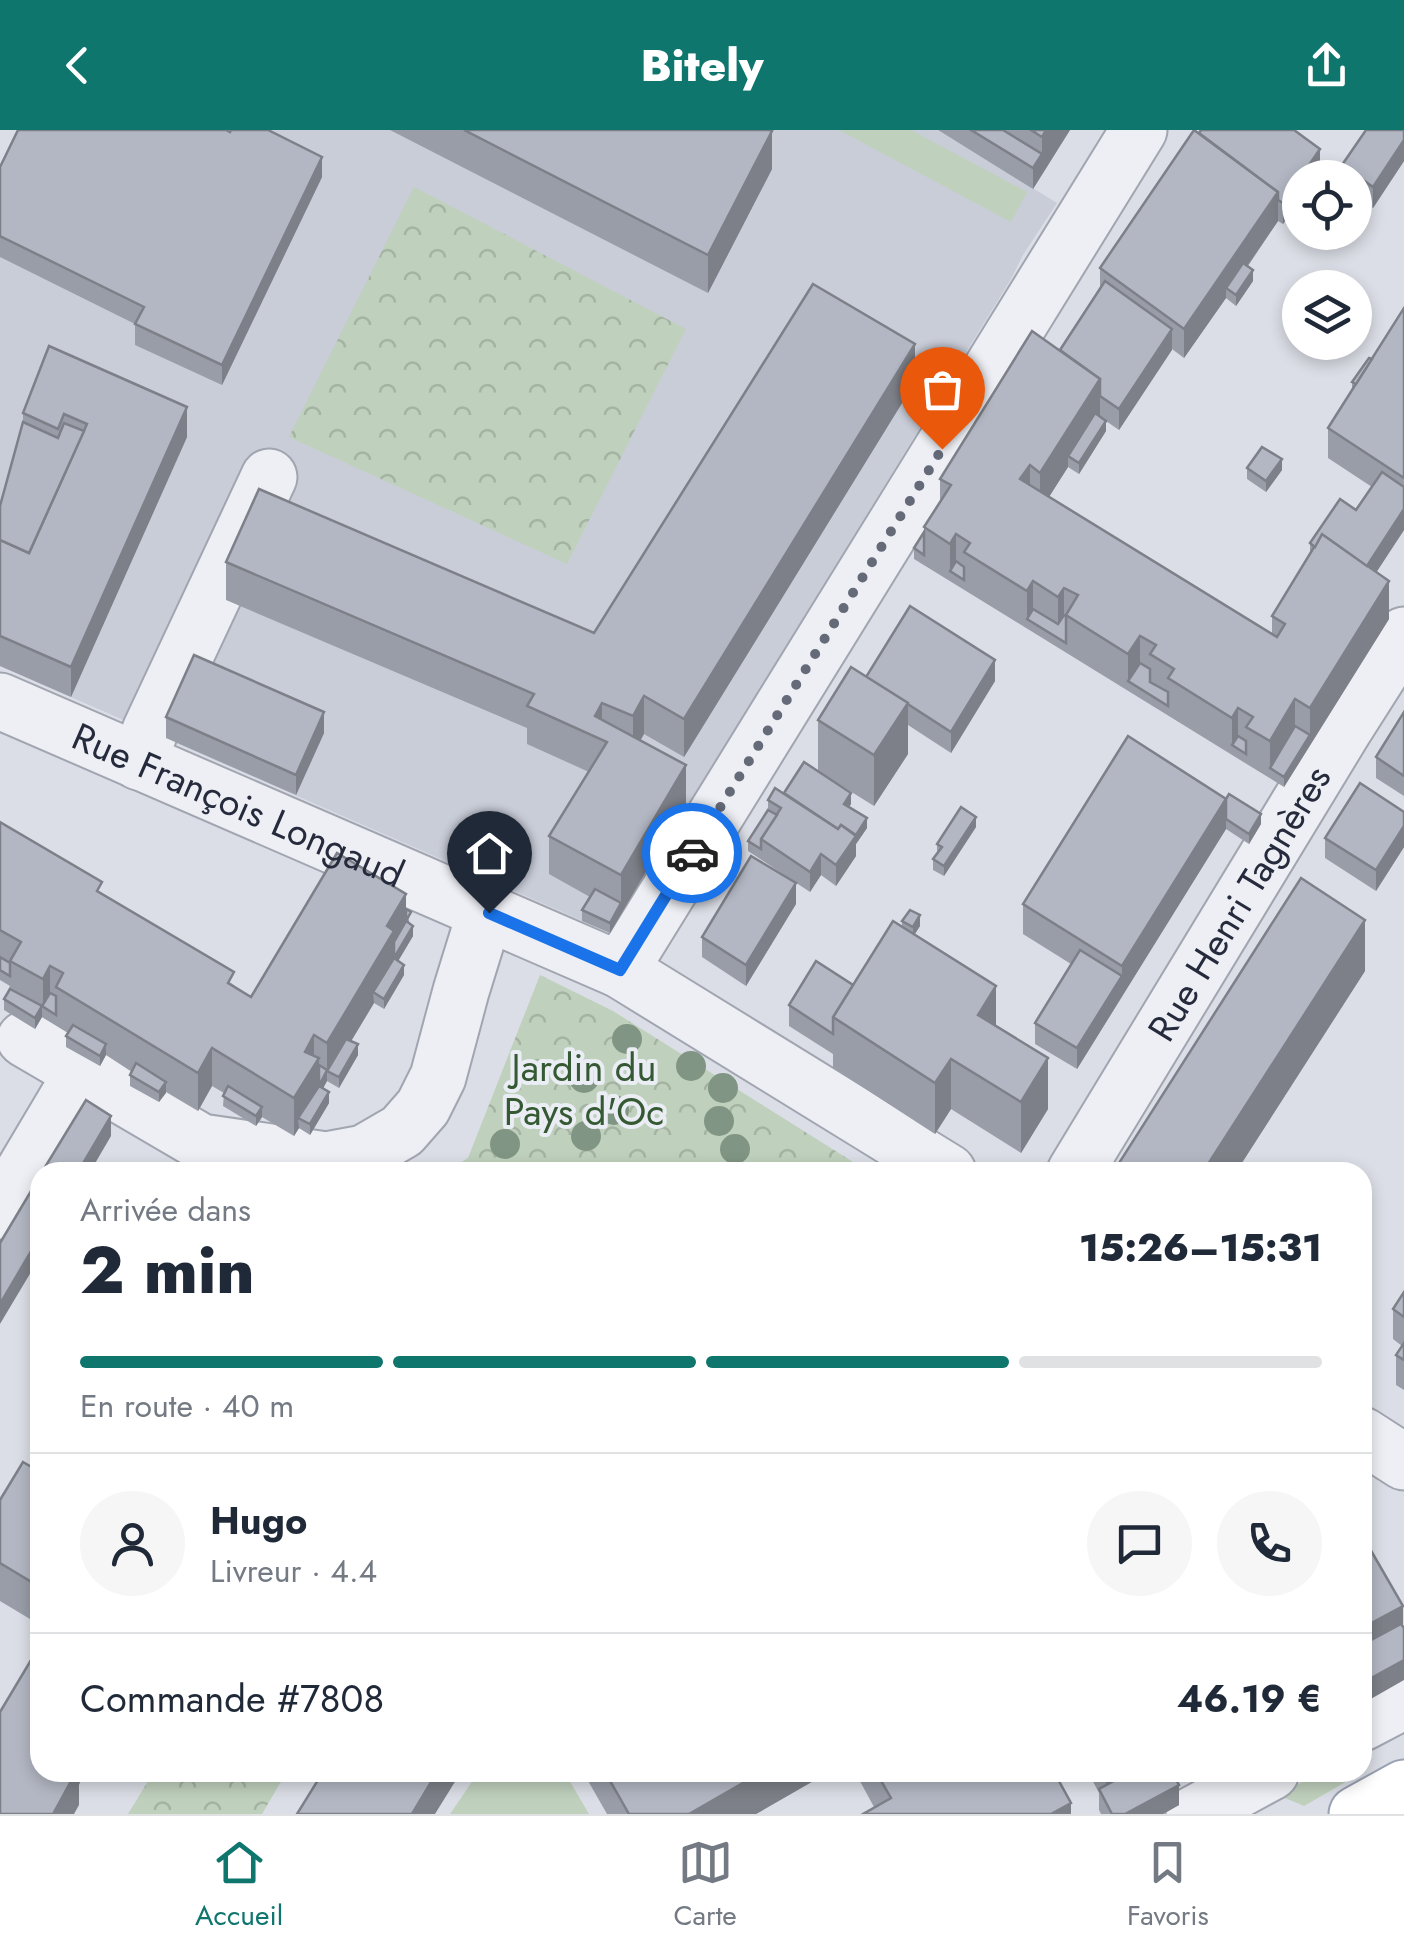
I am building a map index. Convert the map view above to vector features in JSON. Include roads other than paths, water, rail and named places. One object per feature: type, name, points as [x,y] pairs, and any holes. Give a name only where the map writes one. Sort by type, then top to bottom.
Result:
[{"type":"main road","points":[[1357,1814],[1404,1788]]},
{"type":"street","points":[[620,970],[1139,130]]},
{"type":"street","points":[[139,762],[270,477]]},
{"type":"street","name":"Rue Henri Tagnères","points":[[1081,1162],[1404,635]]},
{"type":"street","name":"Rue François Longaud","points":[[0,701],[620,970],[932,1162]]},
{"type":"street","points":[[25,1039],[82,1073],[190,1157],[326,1160],[364,1153],[402,1132],[422,1108],[438,1077],[478,936],[489,913]]},
{"type":"street","points":[[0,1211],[82,1073]]},
{"type":"street","points":[[1372,1441],[1404,1462]]},
{"type":"street","points":[[1372,1718],[1404,1701]]},
{"type":"street","points":[[1194,1814],[1253,1782]]},
{"type":"park label","name":"Jardin du Pays d'Oc","points":[[584,1089]]}]
